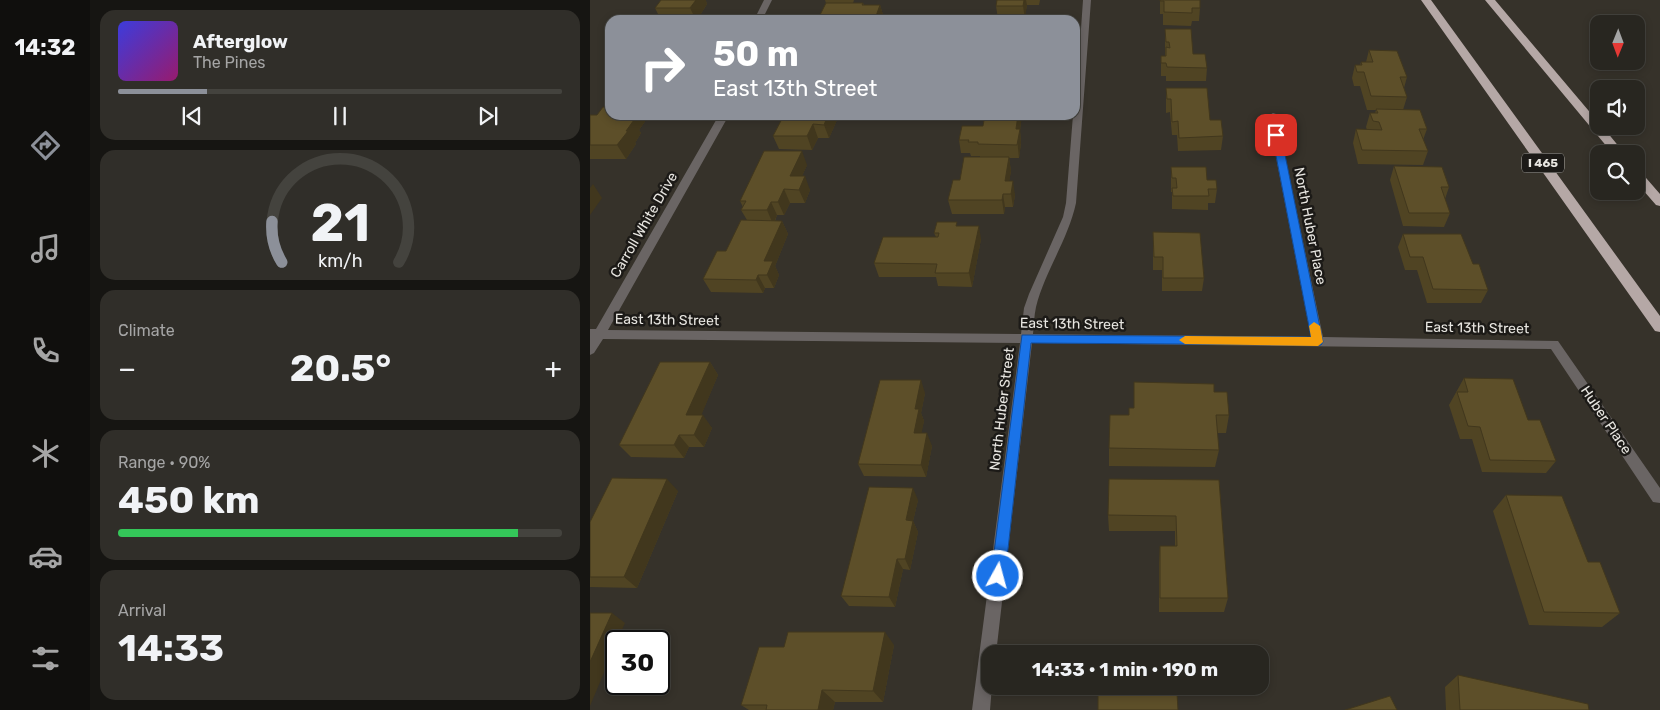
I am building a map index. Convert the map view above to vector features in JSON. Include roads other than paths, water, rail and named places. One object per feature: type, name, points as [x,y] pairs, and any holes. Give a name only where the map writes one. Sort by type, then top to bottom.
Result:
[{"type":"highway","name":"I 465","points":[[1426,0],[1660,327]]},
{"type":"highway","points":[[1490,0],[1611,145]]},
{"type":"highway","points":[[1645,184],[1660,202]]},
{"type":"street","points":[[760,15],[768,0]]},
{"type":"street","name":"North Huber Street","points":[[1080,86],[1087,0]]},
{"type":"street","name":"North Huber Place","points":[[1273,116],[1318,342]]},
{"type":"street","name":"Carroll White Drive","points":[[590,350],[595,334],[721,120]]},
{"type":"street","name":"North Huber Street","points":[[981,710],[1030,308],[1034,293],[1063,232],[1070,208],[1077,120]]},
{"type":"street","name":"East 13th Street","points":[[595,334],[1554,344]]},
{"type":"street","name":"Huber Place","points":[[1554,344],[1658,497]]}]
